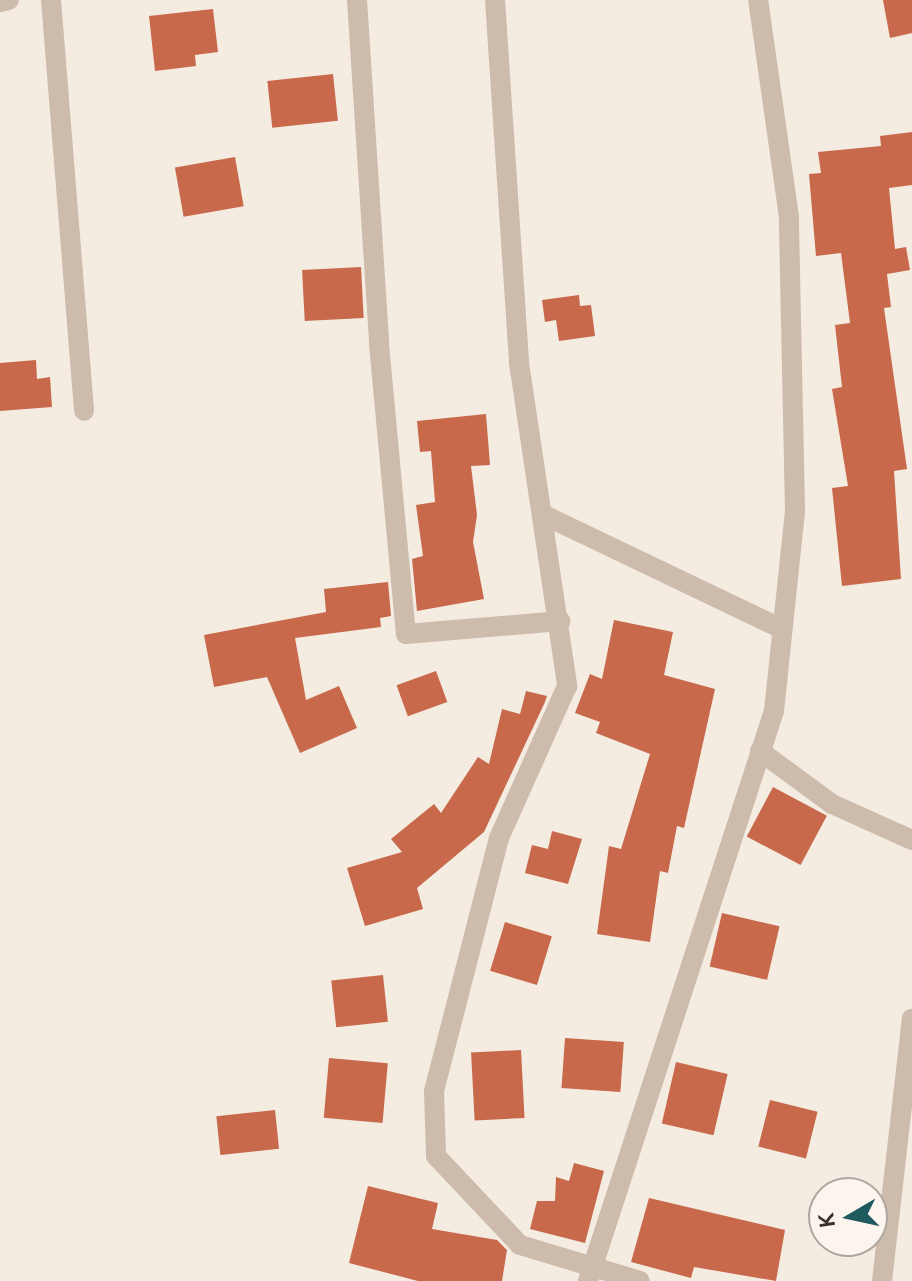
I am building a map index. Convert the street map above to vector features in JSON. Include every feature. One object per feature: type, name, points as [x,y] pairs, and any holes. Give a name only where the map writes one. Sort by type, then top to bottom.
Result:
[{"type":"street","points":[[0,2],[9,0]]},
{"type":"street","points":[[51,0],[84,411]]},
{"type":"street","points":[[357,0],[379,344],[406,634],[560,621]]},
{"type":"street","points":[[495,0],[519,363],[560,621],[567,686],[499,838],[434,1091],[436,1156],[520,1245],[592,1274],[640,1281]]},
{"type":"street","points":[[592,1274],[774,711],[795,511],[789,217],[758,0]]},
{"type":"street","points":[[544,515],[782,629]]},
{"type":"street","points":[[760,751],[832,804],[912,840]]},
{"type":"street","points":[[882,1281],[912,1019]]},
{"type":"building","points":[[883,0],[912,0],[912,33],[890,38]]},
{"type":"building","points":[[213,9],[218,52],[195,55],[196,66],[155,71],[149,16]]},
{"type":"building","points":[[333,74],[338,121],[272,128],[267,81]]},
{"type":"building","points":[[912,132],[912,185],[889,188],[895,249],[906,247],[910,270],[887,274],[891,307],[884,308],[907,469],[894,471],[901,579],[842,586],[832,488],[848,486],[832,389],[842,387],[835,325],[850,323],[841,253],[816,256],[809,174],[821,173],[818,152],[881,146],[880,136]]},
{"type":"building","points":[[235,157],[244,206],[184,217],[175,168]]},
{"type":"building","points":[[361,267],[364,318],[305,321],[302,270]]},
{"type":"building","points":[[579,295],[580,306],[591,305],[595,336],[559,341],[556,320],[545,322],[542,300]]},
{"type":"building","points":[[36,360],[37,379],[50,377],[52,407],[0,411],[0,363]]},
{"type":"building","points":[[486,414],[490,465],[471,466],[477,515],[473,542],[484,599],[417,611],[412,559],[423,556],[416,505],[435,502],[431,451],[420,452],[417,421]]},
{"type":"building","points":[[388,582],[391,616],[380,618],[381,627],[295,638],[306,700],[339,686],[357,728],[300,753],[267,677],[214,687],[204,635],[326,612],[324,589]]},
{"type":"building","points":[[614,620],[673,632],[664,675],[715,689],[684,828],[677,826],[668,873],[660,871],[650,942],[597,934],[609,846],[621,849],[650,754],[596,733],[600,722],[575,713],[590,674],[602,679]]},
{"type":"building","points":[[436,671],[447,702],[408,716],[397,685]]},
{"type":"building","points":[[526,691],[547,696],[484,832],[417,888],[423,909],[365,926],[347,868],[402,852],[391,839],[434,804],[441,813],[478,757],[489,764],[502,709],[520,714]]},
{"type":"building","points":[[773,787],[827,816],[801,865],[747,836]]},
{"type":"building","points":[[552,831],[582,839],[568,884],[525,873],[532,845],[548,849]]},
{"type":"building","points":[[722,913],[779,926],[767,980],[710,967]]},
{"type":"building","points":[[505,922],[552,936],[537,985],[490,971]]},
{"type":"building","points":[[383,975],[388,1022],[336,1027],[331,980]]},
{"type":"building","points":[[565,1038],[624,1042],[620,1092],[562,1088]]},
{"type":"building","points":[[521,1050],[525,1118],[475,1121],[471,1053]]},
{"type":"building","points":[[329,1058],[388,1063],[383,1123],[324,1118]]},
{"type":"building","points":[[676,1062],[728,1074],[713,1135],[662,1123]]},
{"type":"building","points":[[770,1100],[818,1112],[806,1158],[758,1147]]},
{"type":"building","points":[[275,1110],[279,1149],[220,1155],[216,1116]]},
{"type":"building","points":[[574,1163],[604,1171],[585,1243],[530,1229],[537,1201],[555,1201],[556,1177],[569,1181]]},
{"type":"building","points":[[368,1186],[438,1203],[432,1229],[497,1240],[507,1250],[502,1281],[418,1281],[349,1263]]},
{"type":"building","points":[[649,1198],[785,1230],[776,1281],[694,1267],[691,1278],[631,1262]]}]
